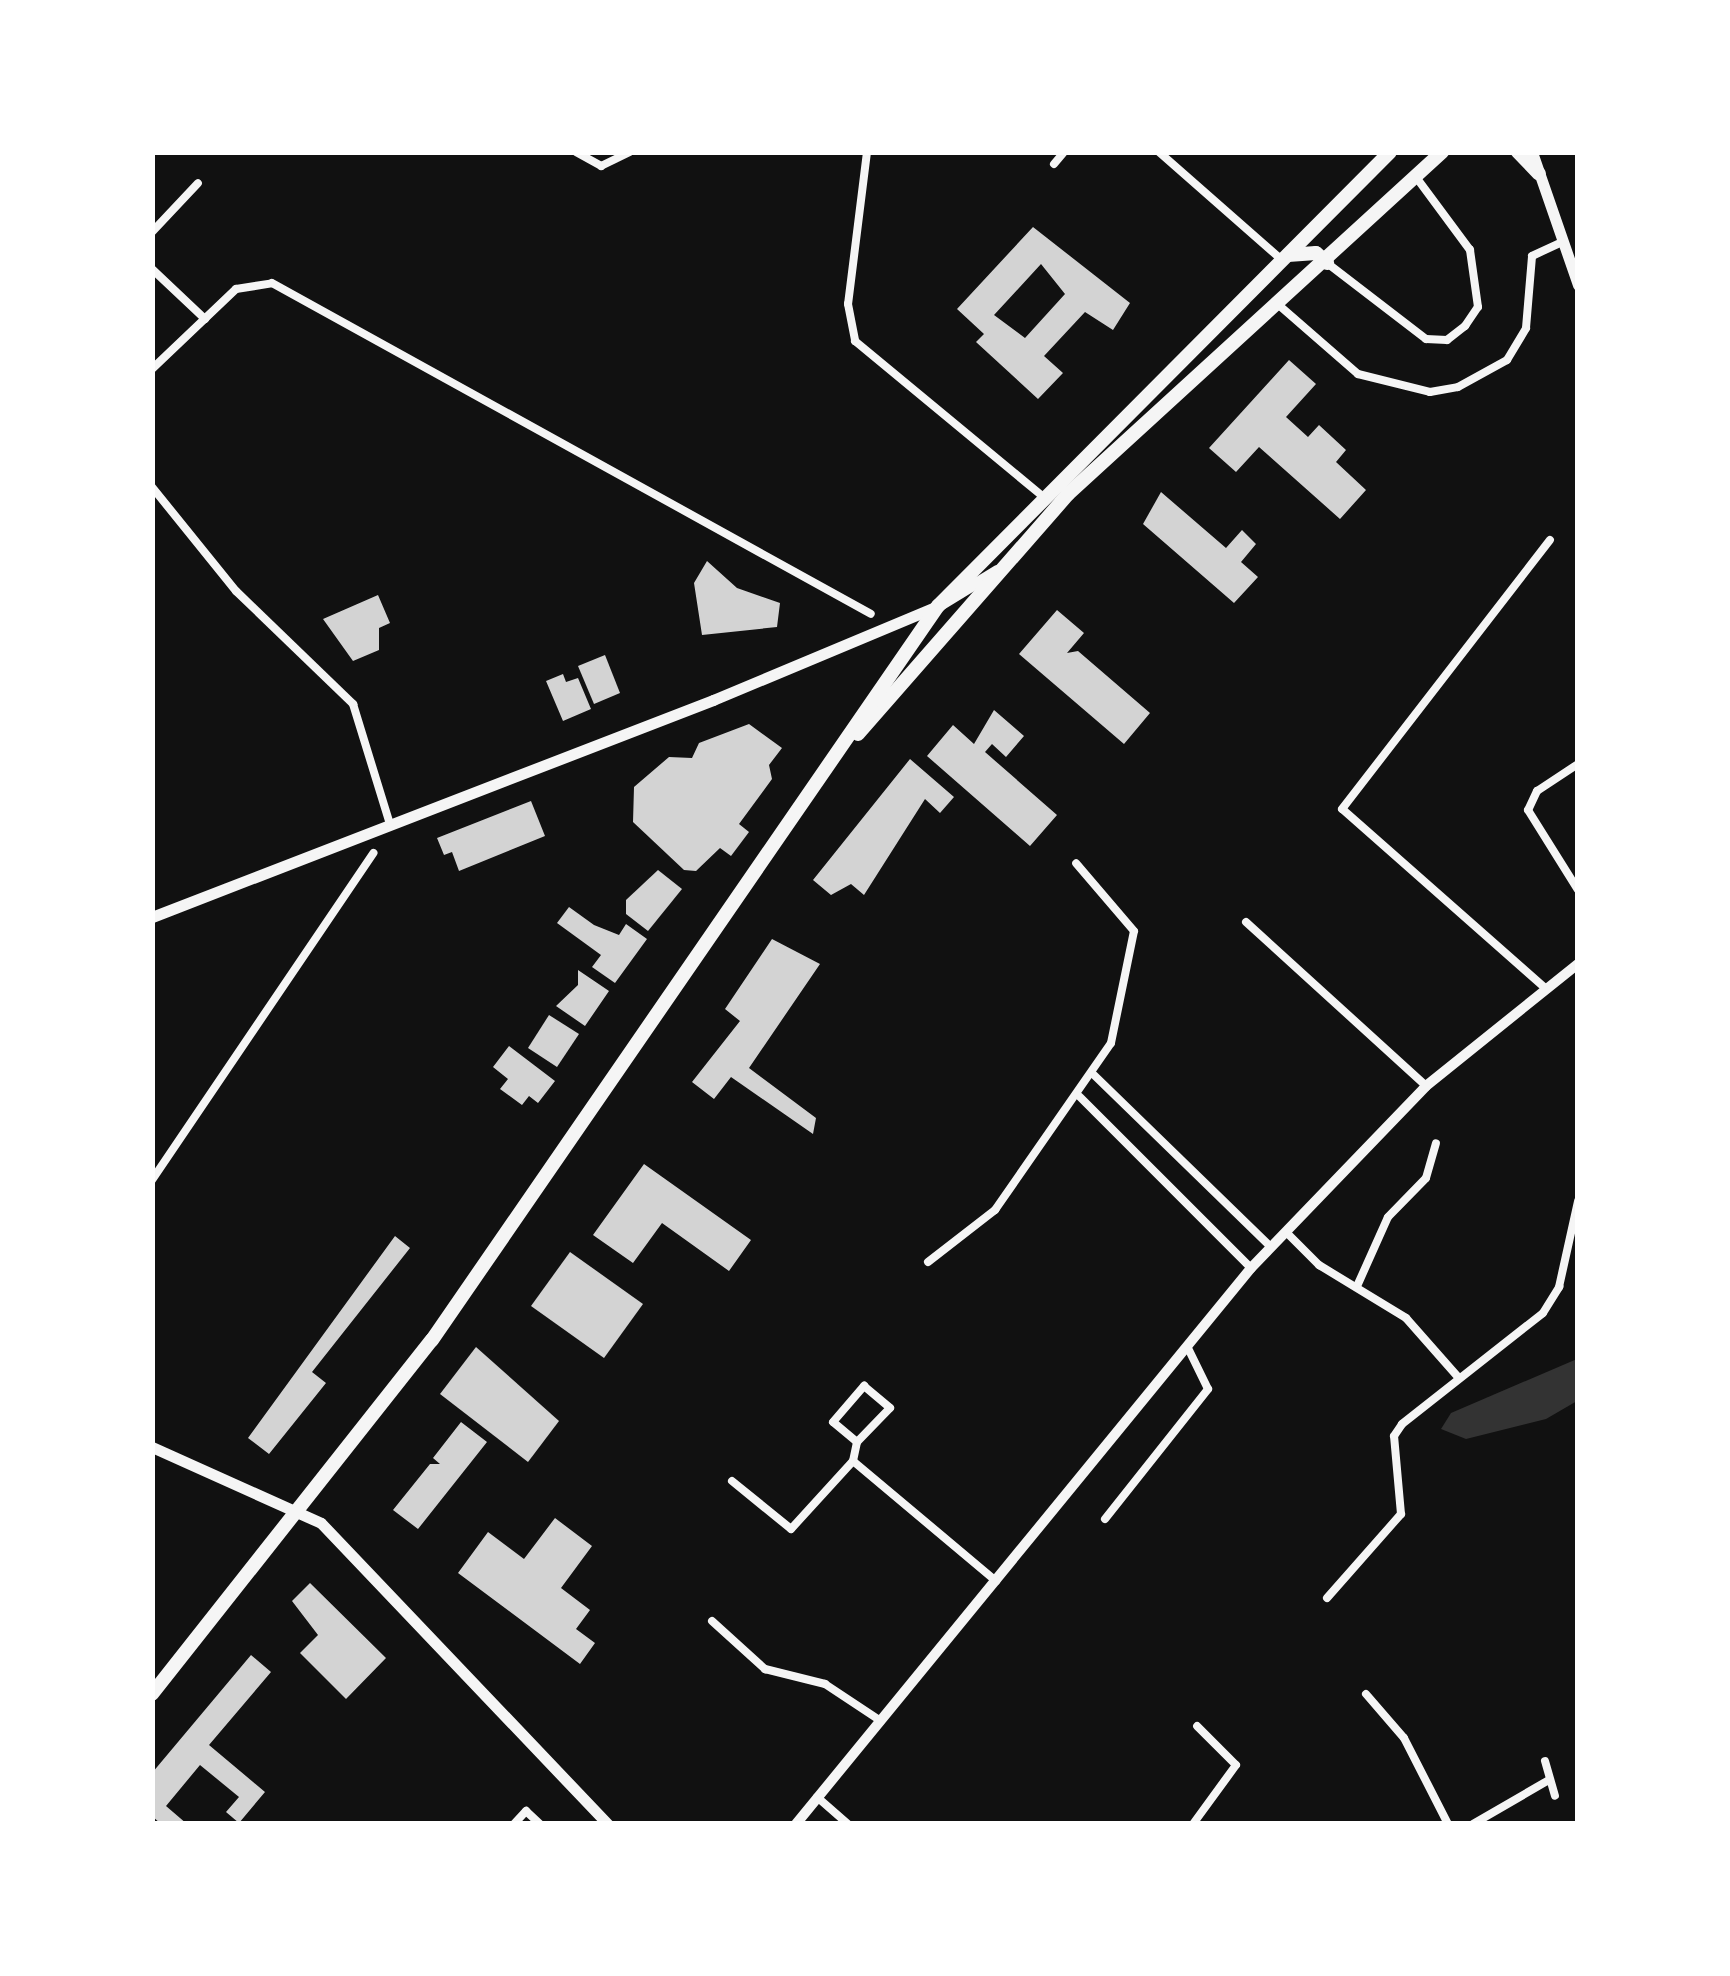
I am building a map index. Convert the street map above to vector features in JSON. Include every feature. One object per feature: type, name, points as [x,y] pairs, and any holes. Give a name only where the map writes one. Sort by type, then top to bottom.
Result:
[{"type":"highway","points":[[152,1694],[305,1510],[840,753],[938,606],[1040,494],[1390,152]]},
{"type":"highway","points":[[840,753],[997,570],[1128,436],[1281,307],[1442,152]]},
{"type":"highway","points":[[1518,152],[1540,174]]},
{"type":"highway","points":[[1285,257],[1316,254],[1327,263]]},
{"type":"main road","points":[[1532,152],[1578,285]]},
{"type":"main road","points":[[152,917],[938,606],[997,570]]},
{"type":"main road","points":[[152,1447],[305,1510],[599,1820]]},
{"type":"street","points":[[576,152],[601,166],[630,152]]},
{"type":"street","points":[[867,152],[848,304],[855,341],[1040,494]]},
{"type":"street","points":[[1054,164],[1064,152]]},
{"type":"street","points":[[1159,152],[1285,257]]},
{"type":"street","points":[[1540,152],[1540,174]]},
{"type":"street","points":[[1327,263],[1426,339],[1448,340],[1465,326],[1478,307],[1470,250],[1416,177]]},
{"type":"street","points":[[152,232],[198,184]]},
{"type":"street","points":[[1281,307],[1358,374],[1430,392],[1458,388],[1507,360],[1526,328],[1532,256],[1562,242]]},
{"type":"street","points":[[152,269],[205,319]]},
{"type":"street","points":[[152,369],[244,284],[272,284],[871,614]]},
{"type":"street","points":[[152,487],[224,578],[353,704],[390,824]]},
{"type":"street","points":[[1544,987],[1342,809],[1550,540]]},
{"type":"street","points":[[1578,764],[1537,791],[1528,810],[1578,890]]},
{"type":"street","points":[[152,1180],[373,853]]},
{"type":"street","points":[[928,1262],[995,1210],[1094,1075],[1136,944],[1076,864]]},
{"type":"street","points":[[1246,922],[1426,1086]]},
{"type":"street","points":[[796,1824],[1271,1247],[1426,1086],[1544,987],[1578,964]]},
{"type":"street","points":[[1094,1075],[1271,1247]]},
{"type":"street","points":[[1080,1097],[1252,1268]]},
{"type":"street","points":[[1358,1284],[1388,1216],[1426,1178],[1436,1143]]},
{"type":"street","points":[[1326,1598],[1401,1514],[1394,1436],[1458,1378],[1543,1312],[1559,1287],[1578,1201]]},
{"type":"street","points":[[1286,1232],[1319,1265],[1358,1284],[1406,1318],[1458,1378]]},
{"type":"street","points":[[1105,1518],[1208,1389],[1188,1348]]},
{"type":"street","points":[[732,1481],[791,1529],[853,1460],[857,1442],[890,1408],[864,1386],[833,1422],[857,1442]]},
{"type":"street","points":[[853,1460],[996,1581]]},
{"type":"street","points":[[712,1620],[765,1669],[825,1684],[880,1721]]},
{"type":"street","points":[[1366,1694],[1404,1738],[1448,1824]]},
{"type":"street","points":[[1193,1824],[1236,1765],[1197,1726]]},
{"type":"street","points":[[1545,1761],[1555,1796]]},
{"type":"street","points":[[1473,1824],[1550,1780]]},
{"type":"street","points":[[817,1797],[848,1824]]},
{"type":"street","points":[[514,1824],[526,1811],[540,1824]]},
{"type":"shaded area","points":[[1577,1359],[1577,1401],[1546,1419],[1466,1439],[1441,1429],[1451,1413]]},
{"type":"building","points":[[1033,227],[1130,303],[1113,330],[1085,312],[1044,356],[1063,373],[1038,399],[976,342],[984,334],[957,309]],"holes":[[[1041,264],[1065,294],[1025,338],[994,315]]]},
{"type":"building","points":[[1289,360],[1316,384],[1286,417],[1308,437],[1319,425],[1346,450],[1336,462],[1366,490],[1340,519],[1259,447],[1236,472],[1209,448]]},
{"type":"building","points":[[1161,492],[1226,548],[1242,530],[1256,544],[1241,562],[1258,577],[1234,603],[1143,524]]},
{"type":"building","points":[[707,561],[737,588],[780,603],[777,627],[702,635],[694,583]]},
{"type":"building","points":[[378,595],[390,623],[379,628],[379,650],[353,661],[323,619]]},
{"type":"building","points":[[1057,610],[1084,633],[1067,653],[1078,651],[1150,713],[1124,744],[1019,654]]},
{"type":"building","points":[[605,655],[620,693],[594,704],[578,666]]},
{"type":"building","points":[[563,674],[566,682],[578,678],[591,709],[563,721],[546,681]]},
{"type":"building","points":[[994,710],[1024,736],[1006,757],[992,744],[985,752],[1057,815],[1030,846],[927,756],[953,725],[974,744]]},
{"type":"building","points":[[749,724],[782,748],[769,765],[772,779],[739,824],[749,832],[731,856],[720,848],[696,871],[684,870],[633,822],[634,787],[669,757],[692,758],[699,743]]},
{"type":"building","points":[[910,759],[954,797],[940,813],[925,799],[864,895],[851,884],[831,895],[813,880]]},
{"type":"building","points":[[531,801],[545,836],[459,871],[452,852],[444,855],[437,838]]},
{"type":"building","points":[[658,870],[682,889],[648,931],[626,914],[626,900]]},
{"type":"building","points":[[569,907],[594,925],[619,935],[626,924],[647,939],[615,983],[592,967],[601,955],[557,923]]},
{"type":"building","points":[[772,939],[820,964],[749,1068],[816,1118],[813,1134],[731,1077],[714,1099],[692,1082],[740,1021],[725,1009]]},
{"type":"building","points":[[578,970],[609,991],[585,1026],[556,1006],[578,985]]},
{"type":"building","points":[[549,1015],[579,1034],[557,1067],[528,1048]]},
{"type":"building","points":[[509,1046],[555,1081],[538,1103],[529,1096],[522,1105],[500,1089],[508,1079],[493,1067]]},
{"type":"building","points":[[644,1164],[751,1240],[729,1271],[662,1223],[633,1263],[593,1235]]},
{"type":"building","points":[[395,1236],[410,1248],[312,1372],[326,1383],[269,1454],[248,1438]]},
{"type":"building","points":[[570,1252],[643,1304],[604,1358],[531,1306]]},
{"type":"building","points":[[476,1347],[559,1421],[528,1462],[440,1394]]},
{"type":"building","points":[[461,1422],[487,1442],[418,1529],[393,1510],[430,1464],[440,1464],[433,1458]]},
{"type":"building","points":[[555,1518],[592,1546],[561,1588],[590,1610],[576,1629],[595,1643],[580,1664],[458,1573],[488,1532],[524,1559]]},
{"type":"building","points":[[310,1583],[386,1658],[346,1699],[300,1653],[318,1635],[292,1601]]},
{"type":"building","points":[[251,1655],[271,1672],[209,1745],[265,1792],[239,1823],[226,1812],[239,1797],[200,1765],[166,1806],[187,1824],[161,1824],[152,1816],[152,1773]]}]
